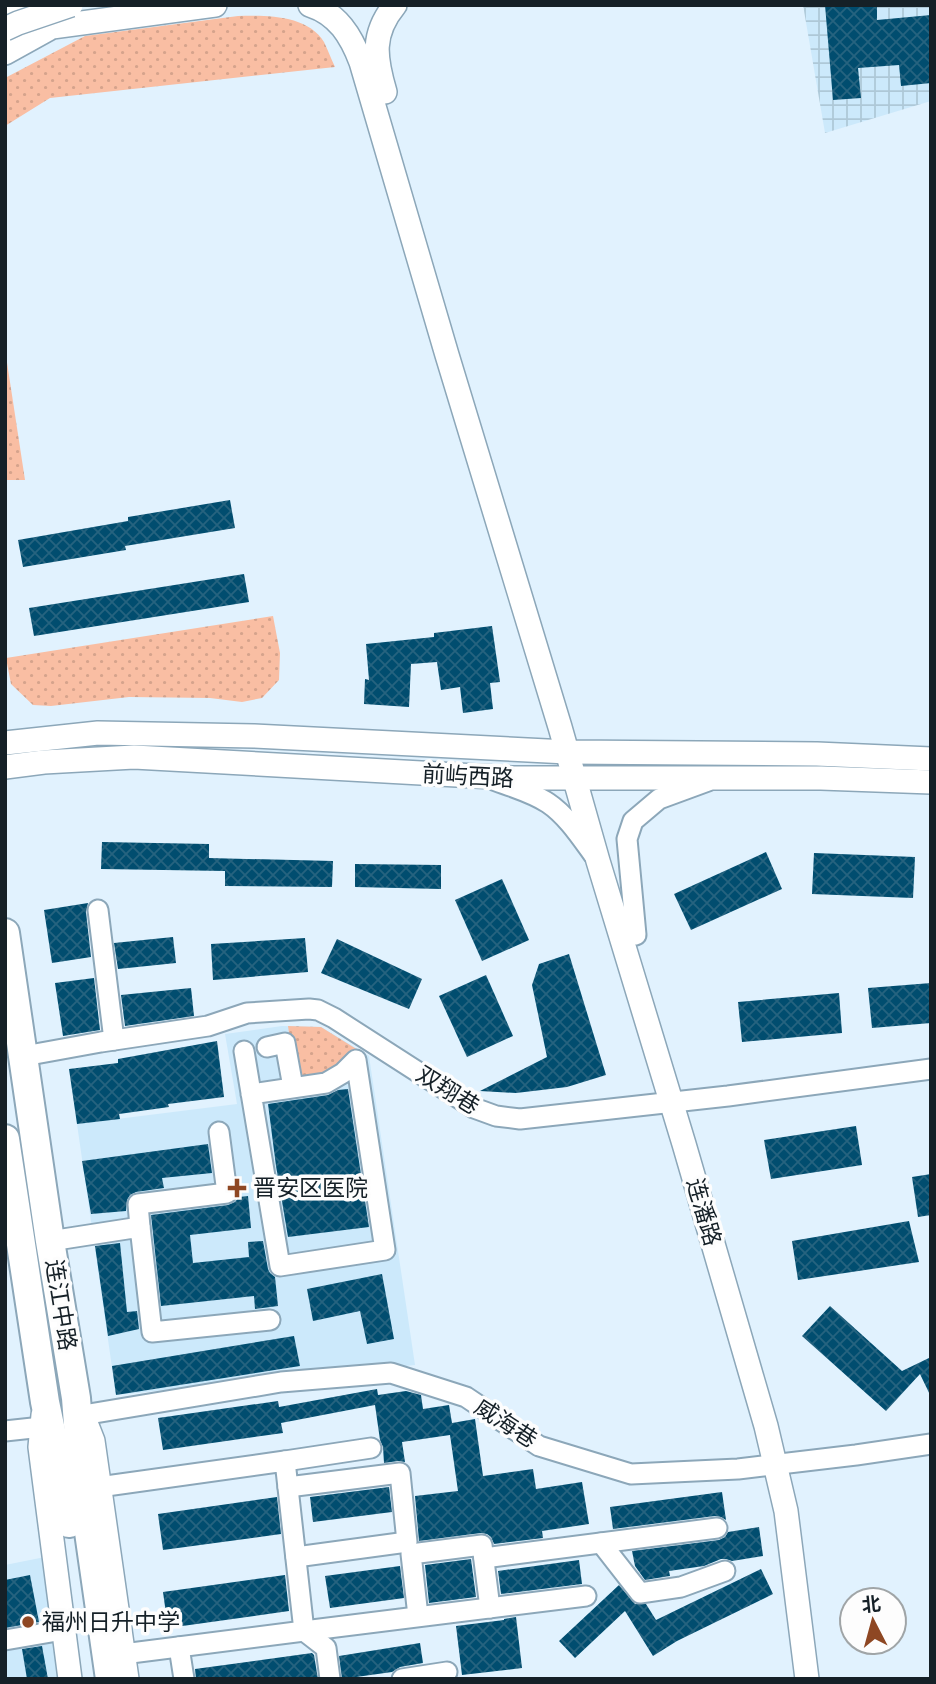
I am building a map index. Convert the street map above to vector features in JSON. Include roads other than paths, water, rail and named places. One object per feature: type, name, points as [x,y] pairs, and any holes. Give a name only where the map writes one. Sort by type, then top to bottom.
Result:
[{"type":"highway","name":"连江中路","points":[[5,933],[50,1241],[79,1406],[91,1679]]},
{"type":"highway","name":"连江中路","points":[[5,1139],[10,1207],[43,1414],[82,1490],[110,1679]]},
{"type":"main road","points":[[14,17],[66,16],[215,5]]},
{"type":"main road","points":[[310,5],[330,14],[340,23],[355,45],[361,62],[573,752]]},
{"type":"main road","points":[[395,5],[385,19],[377,41],[376,53],[381,76],[573,752]]},
{"type":"main road","points":[[5,53],[52,27],[66,16]]},
{"type":"main road","name":"前屿西路","points":[[5,743],[98,733],[254,736],[573,752],[817,754],[931,760]]},
{"type":"main road","name":"连潘路","points":[[573,752],[636,935],[678,1101],[783,1464],[804,1527],[821,1679]]},
{"type":"main road","name":"前屿西路","points":[[5,767],[134,757],[485,778],[821,778],[931,782]]},
{"type":"main road","name":"连潘路","points":[[581,778],[598,861],[678,1101]]},
{"type":"main road","points":[[43,1414],[40,1447],[70,1679]]},
{"type":"main road","name":"连潘路","points":[[783,1464],[807,1679]]},
{"type":"main road","points":[[82,1490],[127,1679]]},
{"type":"street","points":[[485,778],[521,790],[548,803],[576,830],[598,861]]},
{"type":"street","points":[[636,935],[627,839],[633,821],[659,799],[715,778]]},
{"type":"street","points":[[97,911],[114,1040]]},
{"type":"street","name":"双翔巷","points":[[24,1056],[208,1026],[247,1013],[318,1010],[464,1102],[490,1115],[512,1118],[536,1118],[931,1069]]},
{"type":"street","points":[[267,1047],[285,1043],[293,1087]]},
{"type":"street","points":[[244,1051],[251,1094],[280,1266],[385,1250],[356,1060],[343,1073],[326,1083],[251,1094]]},
{"type":"street","points":[[219,1132],[227,1193],[138,1204],[152,1332],[270,1320]]},
{"type":"street","points":[[50,1241],[140,1227]]},
{"type":"street","name":"威海巷","points":[[79,1406],[281,1382],[391,1373],[466,1397],[539,1446],[631,1474],[738,1469],[931,1444]]},
{"type":"street","points":[[5,1431],[43,1414]]},
{"type":"street","points":[[82,1490],[371,1448]]},
{"type":"street","points":[[285,1461],[304,1631],[326,1648],[330,1679]]},
{"type":"street","points":[[288,1487],[400,1473],[407,1542],[296,1557]]},
{"type":"street","points":[[484,1558],[718,1528]]},
{"type":"street","points":[[601,1543],[640,1593],[681,1587],[725,1571]]},
{"type":"street","points":[[418,1616],[411,1554],[482,1545],[490,1608]]},
{"type":"street","points":[[123,1654],[586,1596]]},
{"type":"street","points":[[5,1640],[62,1630]]},
{"type":"street","points":[[179,1647],[184,1679]]},
{"type":"street","points":[[402,1679],[447,1672]]},
{"type":"place","name":"晋安区医院","points":[[237,1188]]},
{"type":"place","name":"福州日升中学","points":[[28,1622]]}]
